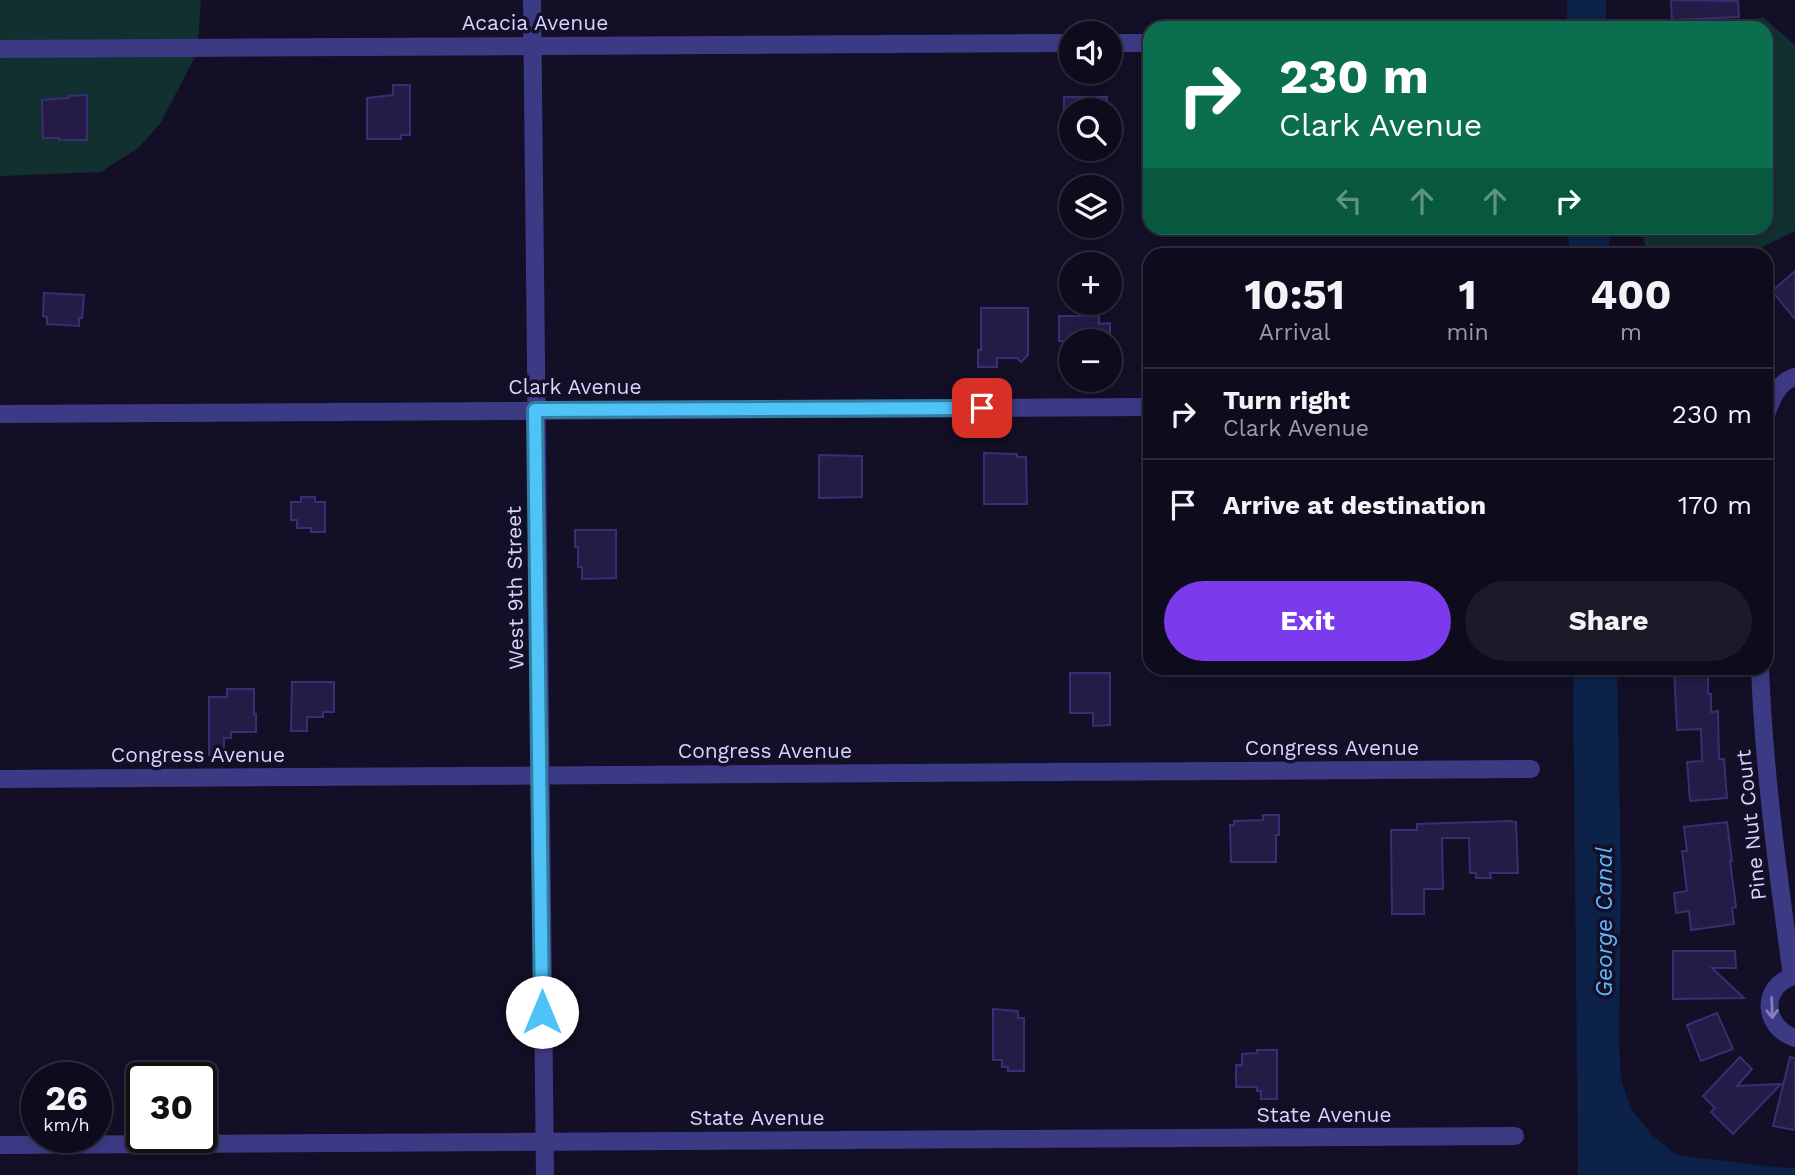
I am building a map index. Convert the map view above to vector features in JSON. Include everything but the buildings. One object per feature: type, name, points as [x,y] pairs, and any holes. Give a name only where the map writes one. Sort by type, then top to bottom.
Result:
[{"type":"street","name":"West 9th Street","points":[[532,0],[545,1175]]},
{"type":"street","name":"Acacia Avenue","points":[[0,49],[1059,43]]},
{"type":"street","points":[[1122,43],[1143,43]]},
{"type":"street","points":[[1773,396],[1786,379],[1795,377]]},
{"type":"street","name":"Clark Avenue","points":[[0,414],[1143,407]]},
{"type":"street","name":"Pine Nut Court","points":[[1760,675],[1771,822],[1793,976],[1774,989],[1769,1010],[1777,1027],[1795,1038]]},
{"type":"street","name":"Congress Avenue","points":[[0,779],[1531,769]]},
{"type":"street","name":"State Avenue","points":[[0,1145],[1515,1136]]},
{"type":"green space","points":[[0,0],[201,0],[197,53],[160,124],[138,148],[101,172],[0,176]]},
{"type":"green space","points":[[1763,17],[1768,21],[1749,21]]},
{"type":"green space","points":[[1773,26],[1795,45],[1795,231],[1760,248],[1646,247],[1642,235],[1773,235]]},
{"type":"water","points":[[1567,0],[1606,0],[1606,21],[1567,21]]},
{"type":"water","points":[[1569,235],[1609,235],[1610,248],[1569,248]]},
{"type":"water","name":"George Canal","points":[[1573,675],[1617,675],[1621,875],[1619,1040],[1621,1079],[1630,1107],[1652,1135],[1676,1155],[1795,1168],[1795,1175],[1578,1175]]},
{"type":"route","points":[[542,1012],[535,410],[982,408]]}]
